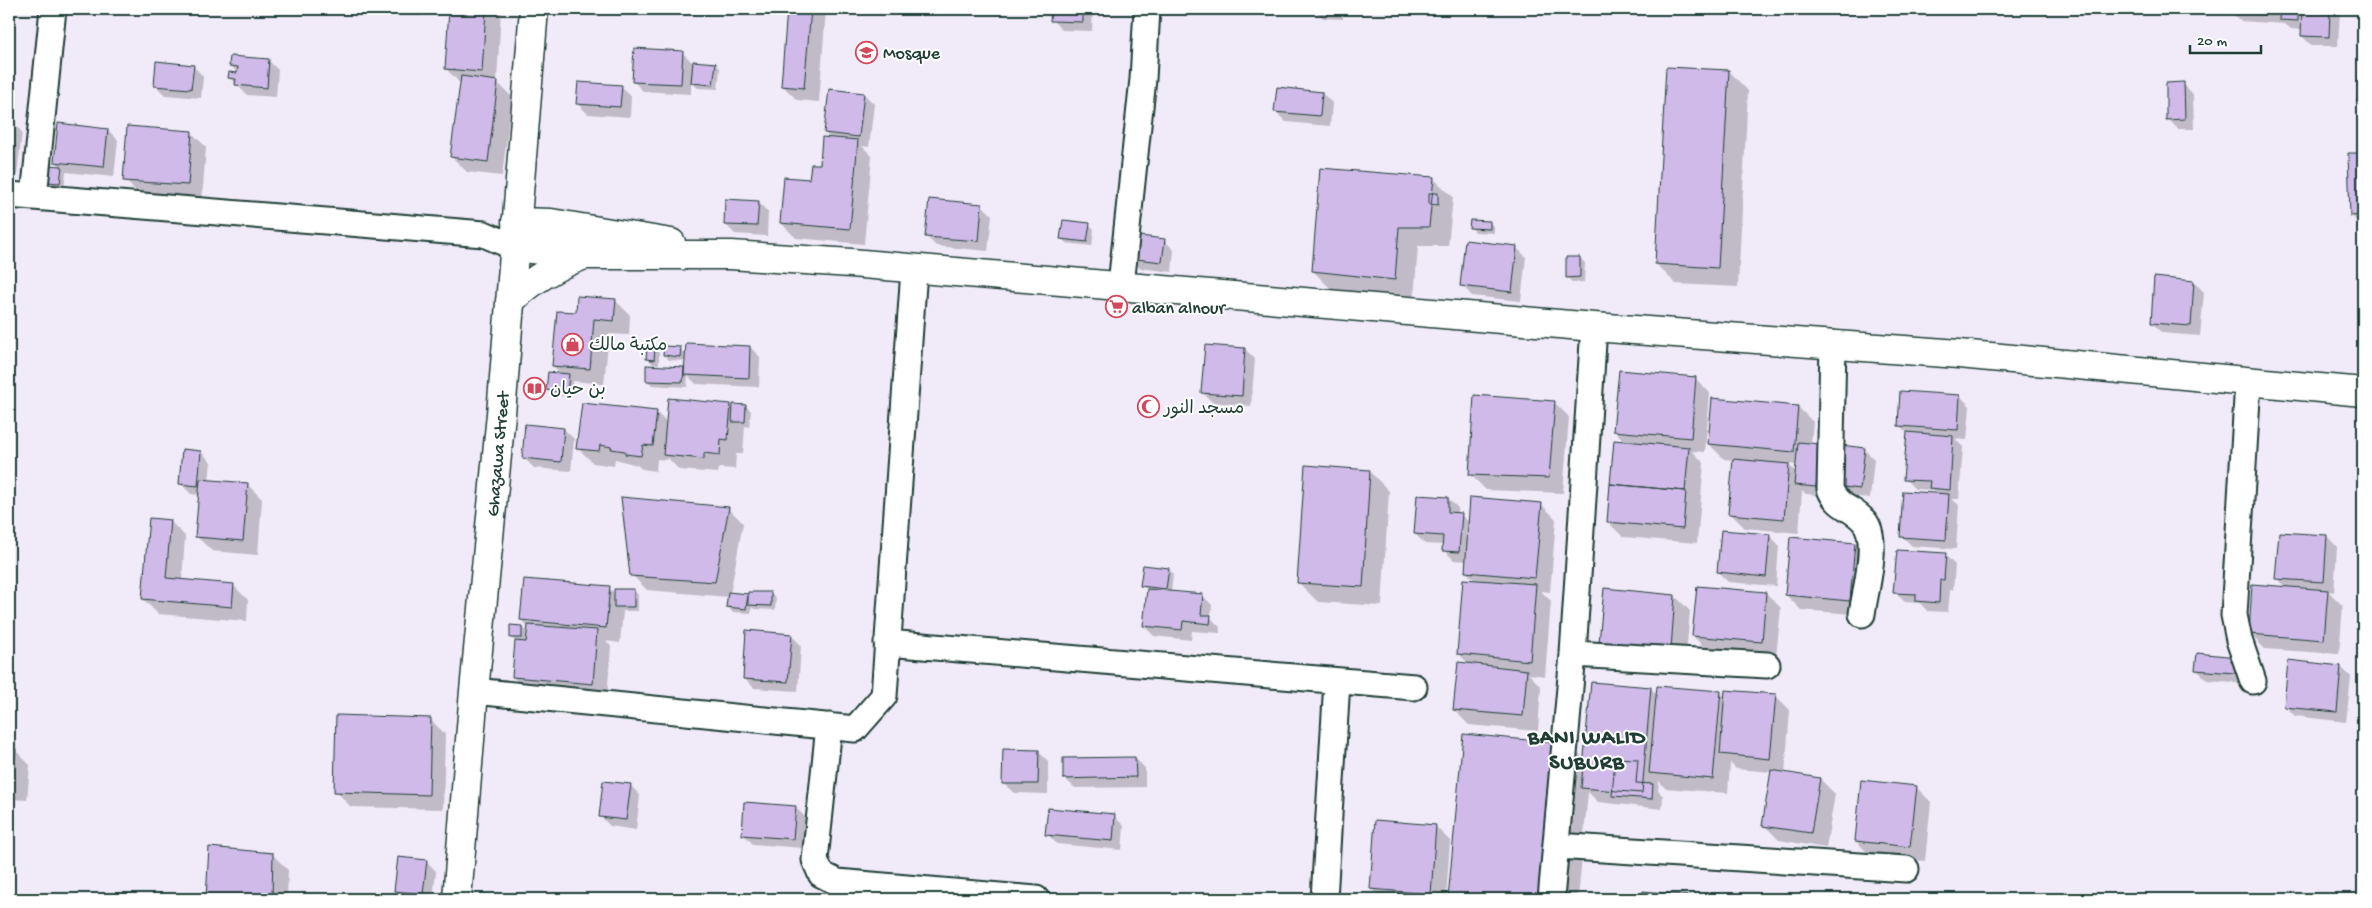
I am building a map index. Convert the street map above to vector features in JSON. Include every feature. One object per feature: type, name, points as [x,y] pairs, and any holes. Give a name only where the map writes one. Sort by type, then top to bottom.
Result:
[{"type":"main road","name":"Ghazawa Street","points":[[457,899],[474,691],[501,414],[534,9]]},
{"type":"main road","points":[[519,185],[550,209],[584,227]]},
{"type":"main road","points":[[515,234],[533,221],[584,227],[731,255]]},
{"type":"main road","points":[[515,234],[585,255],[731,255],[1121,286],[1594,327],[1833,344],[2363,392]]},
{"type":"main road","points":[[510,301],[537,278],[568,261],[585,255]]},
{"type":"street","points":[[34,197],[53,9]]},
{"type":"street","points":[[1121,286],[1143,79],[1148,9]]},
{"type":"street","points":[[9,195],[484,234],[515,234]]},
{"type":"street","points":[[474,691],[855,728],[884,696],[914,270]]},
{"type":"street","points":[[1551,899],[1573,654],[1594,327]]},
{"type":"street","points":[[1833,344],[1830,489],[1839,503],[1864,521],[1870,536],[1872,551],[1862,614]]},
{"type":"street","points":[[2248,382],[2234,615],[2239,640],[2253,681]]},
{"type":"street","points":[[887,643],[1414,687]]},
{"type":"street","points":[[1573,654],[1767,665]]},
{"type":"street","points":[[1324,899],[1337,681]]},
{"type":"street","points":[[829,726],[815,860],[821,874],[837,882],[1036,899]]},
{"type":"street","points":[[1557,846],[1906,869]]},
{"type":"building","points":[[449,9],[486,9],[482,72],[445,69]]},
{"type":"building","points":[[787,9],[811,9],[804,88],[781,86]]},
{"type":"building","points":[[1051,9],[1083,9],[1083,22],[1050,21]]},
{"type":"building","points":[[2229,9],[2276,9],[2276,15],[2229,12]]},
{"type":"building","points":[[2280,9],[2298,9],[2298,21],[2279,20]]},
{"type":"building","points":[[2302,9],[2330,9],[2329,37],[2301,36]]},
{"type":"building","points":[[634,48],[683,51],[681,84],[632,82]]},
{"type":"building","points":[[2360,50],[2363,50],[2363,103],[2357,103]]},
{"type":"building","points":[[230,56],[269,59],[267,88],[235,85],[236,79],[228,78],[229,72],[237,73],[238,67],[229,66]]},
{"type":"building","points":[[156,61],[194,65],[191,89],[154,86]]},
{"type":"building","points":[[693,61],[716,63],[713,85],[691,83]]},
{"type":"building","points":[[1666,67],[1729,70],[1718,268],[1655,264]]},
{"type":"building","points":[[461,76],[498,81],[488,162],[450,157]]},
{"type":"building","points":[[578,82],[622,85],[620,107],[576,104]]},
{"type":"building","points":[[2184,82],[2185,119],[2166,120],[2166,83]]},
{"type":"building","points":[[1277,87],[1322,92],[1320,116],[1274,112]]},
{"type":"building","points":[[829,89],[864,93],[859,137],[824,133]]},
{"type":"building","points":[[9,120],[12,120],[9,155]]},
{"type":"building","points":[[58,123],[108,129],[104,167],[54,162]]},
{"type":"building","points":[[127,126],[192,131],[188,185],[123,181]]},
{"type":"building","points":[[822,137],[858,140],[850,229],[780,223],[784,177],[809,179],[811,164],[820,164]]},
{"type":"building","points":[[2348,153],[2363,153],[2363,215],[2350,216]]},
{"type":"building","points":[[47,165],[62,166],[60,183],[46,182]]},
{"type":"building","points":[[1320,168],[1434,177],[1429,227],[1399,227],[1395,280],[1312,271]]},
{"type":"building","points":[[1429,193],[1438,193],[1438,205],[1429,204]]},
{"type":"building","points":[[725,199],[759,201],[757,226],[724,225]]},
{"type":"building","points":[[929,199],[982,204],[979,241],[925,237]]},
{"type":"building","points":[[1063,220],[1090,223],[1087,242],[1060,239]]},
{"type":"building","points":[[1470,220],[1490,221],[1490,229],[1469,228]]},
{"type":"building","points":[[1131,235],[1165,239],[1162,262],[1128,258]]},
{"type":"building","points":[[1465,240],[1517,246],[1512,292],[1460,286]]},
{"type":"building","points":[[1566,257],[1580,257],[1580,277],[1566,278]]},
{"type":"building","points":[[2154,277],[2194,281],[2191,326],[2151,323]]},
{"type":"building","name":"مكتبة مالك","points":[[577,296],[616,299],[614,321],[594,319],[590,369],[552,366],[557,311],[576,312]]},
{"type":"building","points":[[686,343],[750,346],[749,378],[684,375]]},
{"type":"building","points":[[1205,345],[1245,348],[1242,396],[1201,393]]},
{"type":"building","points":[[664,346],[681,347],[680,357],[663,355]]},
{"type":"building","points":[[647,347],[655,347],[654,360],[646,359]]},
{"type":"building","points":[[646,365],[684,367],[683,382],[646,381]]},
{"type":"building","points":[[1619,370],[1696,377],[1691,438],[1613,431]]},
{"type":"building","points":[[548,372],[569,374],[567,393],[546,390]]},
{"type":"building","points":[[1900,391],[1960,395],[1958,430],[1898,426]]},
{"type":"building","points":[[1474,395],[1555,401],[1549,478],[1469,475]]},
{"type":"building","points":[[668,398],[731,404],[728,440],[721,439],[720,455],[704,453],[704,459],[663,455]]},
{"type":"building","points":[[1712,398],[1798,406],[1794,452],[1708,444]]},
{"type":"building","points":[[582,403],[657,411],[653,446],[643,445],[641,456],[625,454],[625,451],[600,445],[599,451],[576,449]]},
{"type":"building","points":[[733,404],[746,405],[745,422],[732,422]]},
{"type":"building","points":[[525,424],[564,428],[561,462],[522,458]]},
{"type":"building","points":[[1907,432],[1953,436],[1950,490],[1929,488],[1930,481],[1903,480]]},
{"type":"building","points":[[1614,440],[1689,447],[1685,491],[1610,484]]},
{"type":"building","points":[[1798,442],[1820,444],[1816,487],[1794,485]]},
{"type":"building","points":[[1841,445],[1865,448],[1860,489],[1837,486]]},
{"type":"building","points":[[182,449],[201,451],[198,486],[179,484]]},
{"type":"building","points":[[1733,459],[1789,464],[1784,519],[1728,514]]},
{"type":"building","points":[[1305,465],[1370,470],[1363,587],[1297,583]]},
{"type":"building","points":[[200,479],[248,483],[243,541],[195,537]]},
{"type":"building","points":[[1610,484],[1686,491],[1683,529],[1607,522]]},
{"type":"building","points":[[1903,491],[1949,494],[1946,540],[1900,537]]},
{"type":"building","points":[[1417,495],[1448,497],[1448,512],[1462,513],[1459,552],[1442,551],[1443,536],[1414,534]]},
{"type":"building","points":[[621,497],[729,507],[715,582],[630,576]]},
{"type":"building","points":[[1470,497],[1542,503],[1535,578],[1465,572]]},
{"type":"building","points":[[149,518],[171,520],[166,578],[234,584],[232,607],[142,599]]},
{"type":"building","points":[[1721,530],[1770,534],[1766,577],[1717,572]]},
{"type":"building","points":[[2279,532],[2327,535],[2324,582],[2275,579]]},
{"type":"building","points":[[1790,537],[1855,543],[1850,601],[1785,595]]},
{"type":"building","points":[[1897,550],[1946,553],[1944,580],[1940,580],[1939,603],[1916,601],[1916,594],[1893,593]]},
{"type":"building","points":[[1143,565],[1169,568],[1166,589],[1140,586]]},
{"type":"building","points":[[524,579],[610,586],[606,628],[520,620]]},
{"type":"building","points":[[1463,579],[1536,584],[1530,661],[1457,654]]},
{"type":"building","points":[[2252,584],[2328,590],[2324,640],[2249,634]]},
{"type":"building","points":[[1697,586],[1766,592],[1762,642],[1692,636]]},
{"type":"building","points":[[1604,588],[1675,595],[1671,649],[1599,643]]},
{"type":"building","points":[[614,589],[634,589],[634,607],[614,607]]},
{"type":"building","points":[[1147,589],[1203,594],[1201,615],[1211,615],[1210,624],[1183,621],[1182,630],[1143,626]]},
{"type":"building","points":[[728,592],[748,594],[746,609],[726,607]]},
{"type":"building","points":[[748,592],[771,592],[771,606],[748,605]]},
{"type":"building","points":[[510,625],[522,626],[522,638],[510,638]]},
{"type":"building","points":[[528,625],[597,630],[593,684],[512,677],[515,641],[526,642]]},
{"type":"building","points":[[746,630],[792,634],[788,682],[743,679]]},
{"type":"building","points":[[2197,653],[2237,657],[2235,673],[2195,670]]},
{"type":"building","points":[[2288,660],[2341,666],[2337,712],[2284,707]]},
{"type":"building","points":[[1458,662],[1527,670],[1523,716],[1453,710]]},
{"type":"building","points":[[1591,682],[1651,687],[1642,793],[1581,788]]},
{"type":"building","points":[[1657,686],[1721,691],[1713,779],[1649,773]]},
{"type":"building","points":[[1725,690],[1776,694],[1770,759],[1720,754]]},
{"type":"building","points":[[336,715],[431,718],[429,795],[334,792]]},
{"type":"building","points":[[1463,734],[1571,744],[1557,899],[1448,899]]},
{"type":"building","points":[[9,749],[16,749],[12,786],[9,785]]},
{"type":"building","points":[[1003,749],[1039,750],[1038,784],[1002,784]]},
{"type":"building","points":[[1135,757],[1136,777],[1063,779],[1063,758]]},
{"type":"building","points":[[1615,758],[1638,759],[1636,783],[1653,784],[1652,799],[1612,796]]},
{"type":"building","points":[[1771,770],[1820,778],[1811,833],[1762,826]]},
{"type":"building","points":[[1861,780],[1917,786],[1910,847],[1855,841]]},
{"type":"building","points":[[603,781],[631,784],[626,820],[599,817]]},
{"type":"building","points":[[744,802],[796,806],[793,839],[742,835]]},
{"type":"building","points":[[1048,808],[1115,814],[1113,841],[1045,835]]},
{"type":"building","points":[[1375,820],[1436,825],[1431,894],[1370,889]]},
{"type":"building","points":[[209,847],[273,853],[272,899],[206,899]]},
{"type":"building","points":[[398,857],[427,860],[423,894],[394,891]]},
{"type":"building","points":[[1643,891],[1692,896],[1692,899],[1643,899]]},
{"type":"place","name":"Mosque","points":[[867,52]]},
{"type":"place","name":"alban alnour","points":[[1116,307]]},
{"type":"place","name":"مكتبة مالك","points":[[573,344]]},
{"type":"place","name":"بن حيان","points":[[534,388]]},
{"type":"place","name":"مسجد النور","points":[[1148,407]]},
{"type":"district","name":"BANI WALID SUBURB","points":[[1587,748]]}]
